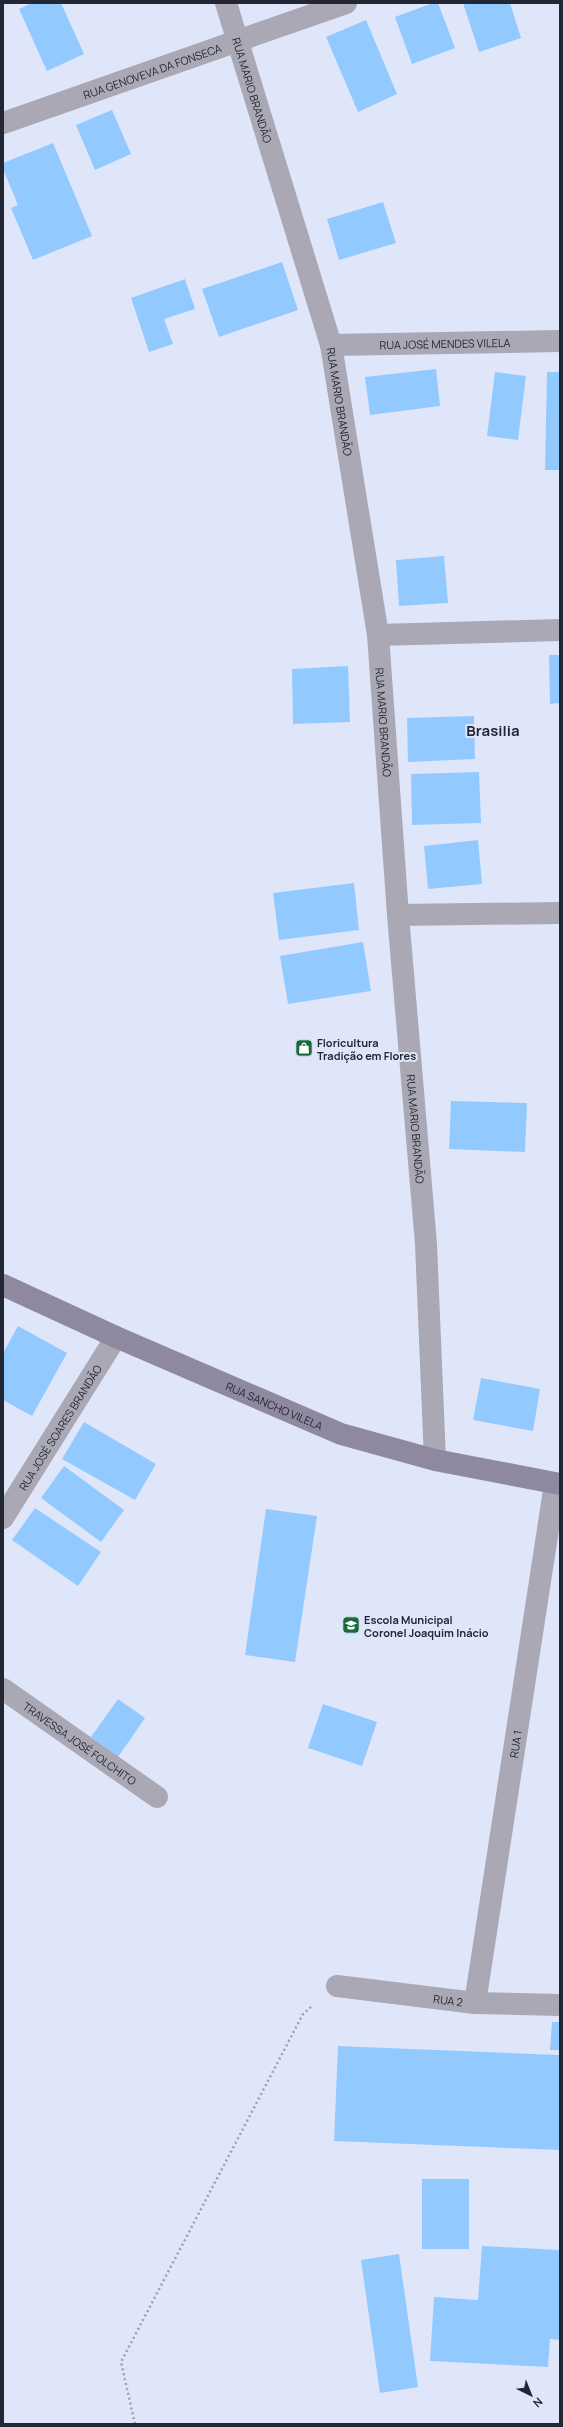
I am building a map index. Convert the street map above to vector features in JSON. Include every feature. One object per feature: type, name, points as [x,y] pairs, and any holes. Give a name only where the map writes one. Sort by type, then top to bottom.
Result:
[{"type":"main road","name":"RUA SANCHO VILELA","points":[[3,1284],[116,1337],[341,1434],[435,1460],[557,1484]]},
{"type":"street","name":"RUA MARIO BRANDÃO","points":[[226,3],[331,345],[378,635],[398,914],[426,1244],[435,1460]]},
{"type":"street","name":"RUA GENOVEVA DA FONSECA","points":[[3,123],[346,3]]},
{"type":"street","name":"RUA JOSÉ MENDES VILELA","points":[[331,345],[560,341]]},
{"type":"street","points":[[378,635],[560,630]]},
{"type":"street","points":[[398,914],[560,913]]},
{"type":"street","name":"RUA JOSÉ SOARES BRANDÃO","points":[[3,1518],[116,1337]]},
{"type":"street","name":"RUA 1","points":[[475,2004],[557,1484]]},
{"type":"street","name":"TRAVESSA JOSÉ FOLCHITO","points":[[3,1689],[157,1797]]},
{"type":"street","name":"RUA 2","points":[[337,1986],[475,2004],[560,2005]]},
{"type":"path","points":[[135,2424],[122,2362],[303,2014],[337,1986]]},
{"type":"building","points":[[32,3],[61,3],[84,54],[47,71],[19,9]]},
{"type":"building","points":[[433,3],[438,3],[455,48],[412,64],[395,17]]},
{"type":"building","points":[[463,3],[510,3],[521,38],[479,52]]},
{"type":"building","points":[[366,20],[397,94],[358,112],[326,37]]},
{"type":"building","points":[[112,110],[131,154],[95,170],[76,125]]},
{"type":"building","points":[[53,143],[92,236],[33,260],[11,208],[18,205],[3,169],[3,163]]},
{"type":"building","points":[[383,202],[396,243],[339,260],[327,219]]},
{"type":"building","points":[[282,262],[298,310],[219,337],[202,289]]},
{"type":"building","points":[[185,279],[195,309],[164,319],[173,344],[149,352],[131,298]]},
{"type":"building","points":[[436,369],[440,406],[370,415],[365,377]]},
{"type":"building","points":[[495,372],[526,376],[518,440],[487,436]]},
{"type":"building","points":[[547,372],[560,372],[560,470],[545,470]]},
{"type":"building","points":[[444,556],[448,603],[399,606],[396,560]]},
{"type":"building","points":[[549,655],[560,655],[560,703],[550,704]]},
{"type":"building","points":[[348,666],[350,722],[293,724],[292,669]]},
{"type":"building","points":[[474,716],[475,759],[408,762],[407,718]]},
{"type":"building","points":[[479,772],[481,823],[412,825],[411,774]]},
{"type":"building","points":[[478,840],[482,884],[428,889],[424,846]]},
{"type":"building","points":[[354,883],[359,930],[279,940],[273,893]]},
{"type":"building","points":[[363,942],[371,991],[288,1004],[280,956]]},
{"type":"building","points":[[451,1101],[527,1103],[525,1152],[449,1149]]},
{"type":"building","points":[[18,1326],[67,1353],[32,1416],[3,1400],[3,1353]]},
{"type":"building","points":[[481,1378],[540,1389],[533,1431],[473,1420]]},
{"type":"building","points":[[84,1422],[156,1464],[135,1500],[62,1459]]},
{"type":"building","points":[[64,1466],[124,1510],[101,1542],[41,1498]]},
{"type":"building","points":[[35,1508],[101,1552],[78,1586],[12,1540]]},
{"type":"building","points":[[266,1509],[317,1516],[295,1662],[245,1655]]},
{"type":"building","points":[[118,1699],[145,1718],[118,1757],[91,1737]]},
{"type":"building","points":[[323,1704],[377,1722],[362,1766],[308,1748]]},
{"type":"building","points":[[552,2022],[560,2022],[560,2050],[550,2050]]},
{"type":"building","points":[[338,2046],[560,2055],[560,2150],[334,2141]]},
{"type":"building","points":[[422,2179],[469,2179],[469,2249],[422,2249]]},
{"type":"building","points":[[482,2246],[560,2250],[560,2340],[550,2339],[548,2367],[430,2361],[434,2297],[478,2300]]},
{"type":"building","points":[[399,2254],[418,2387],[380,2393],[361,2260]]},
{"type":"place","name":"Floricultura Tradição em Flores","points":[[304,1048]]},
{"type":"place","name":"Escola Municipal Coronel Joaquim Inácio","points":[[351,1625]]},
{"type":"district","name":"Brasilia","points":[[493,730]]}]
